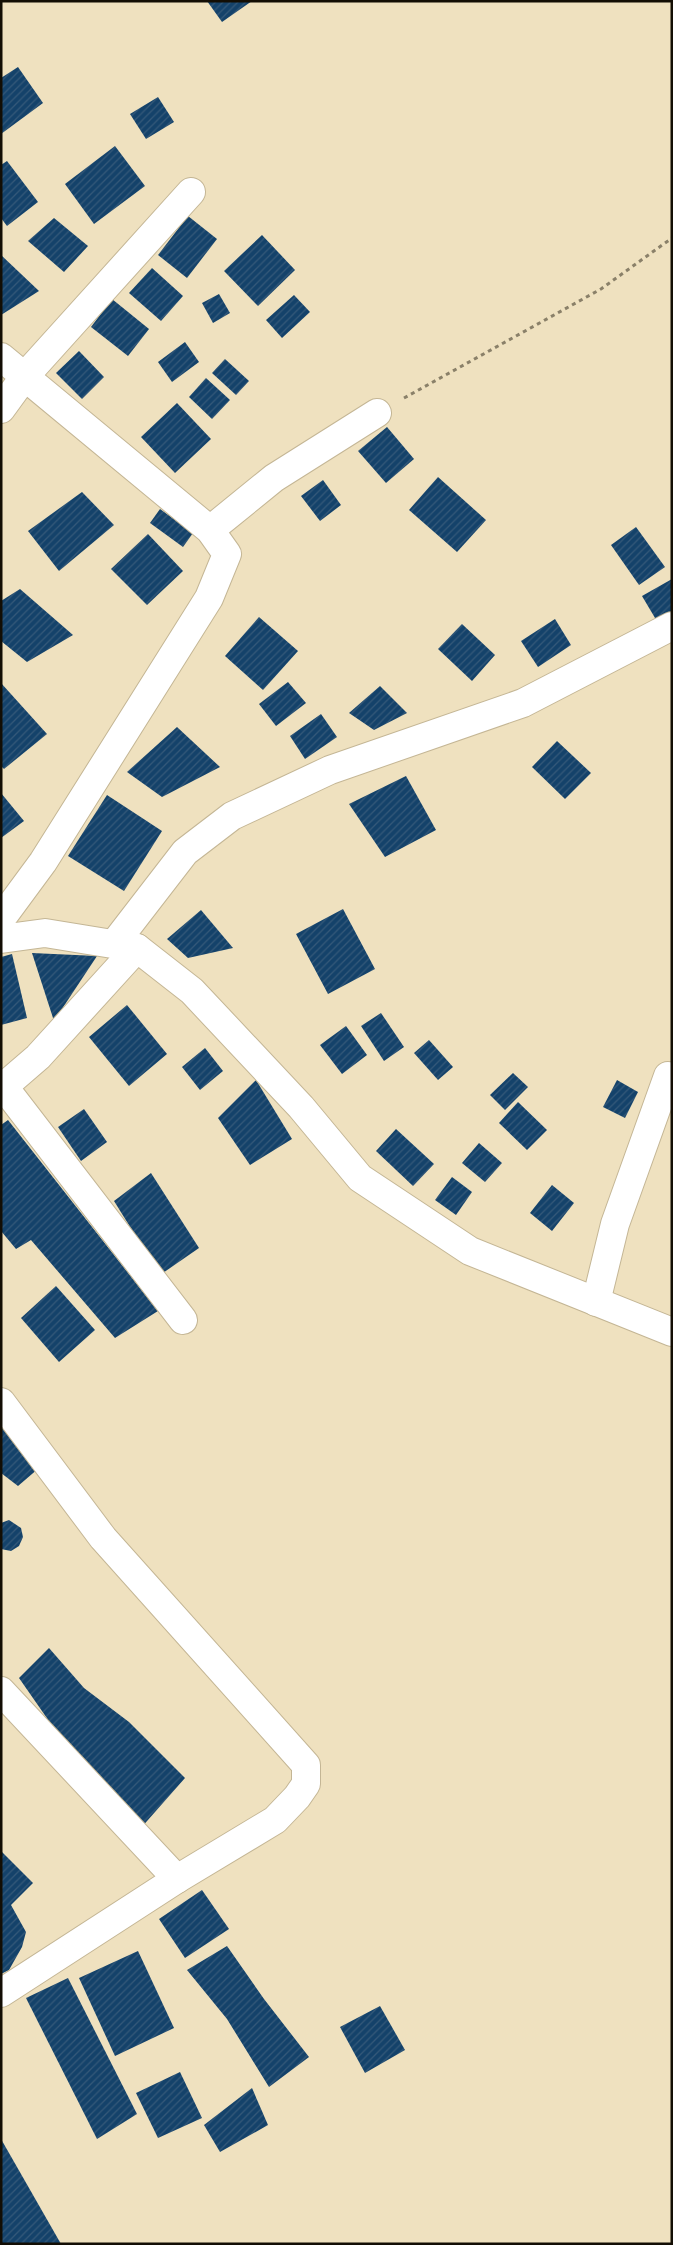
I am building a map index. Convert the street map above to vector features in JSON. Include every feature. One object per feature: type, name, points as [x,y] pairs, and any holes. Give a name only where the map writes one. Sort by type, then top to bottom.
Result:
[{"type":"street","points":[[1,409],[25,376],[191,192]]},
{"type":"street","points":[[1,357],[210,530],[227,554],[209,598],[43,862],[1,919]]},
{"type":"street","points":[[210,530],[274,478],[377,412]]},
{"type":"street","points":[[183,1320],[3,1088],[38,1057],[125,946],[185,852],[232,816],[330,770],[523,703],[672,626]]},
{"type":"street","points":[[1,939],[45,933],[125,946],[192,991],[301,1107],[360,1178],[470,1251],[672,1332]]},
{"type":"street","points":[[596,1302],[615,1224],[668,1076]]},
{"type":"street","points":[[1,1402],[103,1538],[306,1765],[306,1784],[298,1797],[275,1820],[177,1879],[1,1993]]},
{"type":"street","points":[[1,1691],[177,1879]]},
{"type":"path","points":[[377,412],[601,289],[672,238]]},
{"type":"building","points":[[207,1],[252,1],[222,22]]},
{"type":"building","points":[[18,67],[43,103],[1,134],[1,78]]},
{"type":"building","points":[[158,97],[174,122],[146,139],[130,114]]},
{"type":"building","points":[[115,146],[145,186],[94,224],[65,184]]},
{"type":"building","points":[[7,161],[38,202],[7,226],[1,218],[1,165]]},
{"type":"building","points":[[188,216],[217,239],[187,278],[158,255]]},
{"type":"building","points":[[54,218],[88,246],[64,272],[28,241]]},
{"type":"building","points":[[262,235],[295,270],[258,306],[224,271]]},
{"type":"building","points":[[1,255],[39,291],[1,315]]},
{"type":"building","points":[[152,268],[183,296],[161,321],[129,293]]},
{"type":"building","points":[[219,294],[230,313],[213,323],[202,303]]},
{"type":"building","points":[[294,295],[310,312],[282,338],[266,320]]},
{"type":"building","points":[[112,299],[149,329],[128,356],[91,327]]},
{"type":"building","points":[[185,342],[199,362],[172,382],[158,362]]},
{"type":"building","points":[[79,351],[104,377],[82,399],[56,373]]},
{"type":"building","points":[[225,359],[249,381],[236,395],[212,373]]},
{"type":"building","points":[[206,378],[230,400],[212,419],[189,397]]},
{"type":"building","points":[[177,403],[211,439],[175,473],[141,437]]},
{"type":"building","points":[[387,427],[414,459],[386,483],[358,451]]},
{"type":"building","points":[[438,477],[486,520],[457,552],[409,510]]},
{"type":"building","points":[[323,480],[341,505],[320,521],[301,496]]},
{"type":"building","points":[[82,492],[114,525],[59,571],[28,531]]},
{"type":"building","points":[[160,509],[193,533],[183,547],[150,523]]},
{"type":"building","points":[[636,527],[665,567],[639,585],[611,545]]},
{"type":"building","points":[[148,534],[183,571],[147,605],[111,569]]},
{"type":"building","points":[[672,579],[672,615],[658,623],[642,596]]},
{"type":"building","points":[[20,589],[73,635],[27,662],[1,641],[1,601]]},
{"type":"building","points":[[259,617],[298,651],[263,690],[225,656]]},
{"type":"building","points":[[555,619],[571,645],[538,667],[521,641]]},
{"type":"building","points":[[462,624],[495,655],[472,681],[438,649]]},
{"type":"building","points":[[288,682],[306,703],[276,726],[259,704]]},
{"type":"building","points":[[1,683],[47,734],[4,769],[1,766]]},
{"type":"building","points":[[380,686],[407,713],[374,730],[349,713]]},
{"type":"building","points":[[321,714],[337,737],[305,759],[290,736]]},
{"type":"building","points":[[177,727],[220,767],[162,797],[127,772]]},
{"type":"building","points":[[557,741],[591,773],[565,799],[532,767]]},
{"type":"building","points":[[406,776],[436,830],[385,857],[349,804]]},
{"type":"building","points":[[1,793],[24,821],[1,838]]},
{"type":"building","points":[[107,795],[162,831],[124,891],[68,856]]},
{"type":"building","points":[[343,909],[375,969],[328,994],[296,934]]},
{"type":"building","points":[[201,910],[233,948],[188,958],[167,939]]},
{"type":"building","points":[[32,953],[97,956],[54,1021]]},
{"type":"building","points":[[12,954],[27,1018],[1,1025],[1,957]]},
{"type":"building","points":[[127,1005],[167,1054],[129,1086],[89,1037]]},
{"type":"building","points":[[381,1013],[404,1047],[384,1061],[361,1026]]},
{"type":"building","points":[[346,1026],[367,1055],[342,1074],[320,1045]]},
{"type":"building","points":[[429,1040],[453,1067],[438,1080],[414,1053]]},
{"type":"building","points":[[205,1048],[223,1071],[200,1090],[182,1067]]},
{"type":"building","points":[[513,1073],[528,1087],[505,1110],[490,1095]]},
{"type":"building","points":[[256,1080],[292,1139],[250,1165],[218,1118]]},
{"type":"building","points":[[617,1080],[638,1092],[625,1118],[603,1107]]},
{"type":"building","points":[[518,1102],[547,1130],[527,1150],[499,1123]]},
{"type":"building","points":[[84,1109],[107,1142],[81,1161],[58,1127]]},
{"type":"building","points":[[8,1120],[158,1311],[115,1338],[31,1240],[16,1249],[1,1231],[1,1125]]},
{"type":"building","points":[[396,1129],[434,1164],[413,1186],[376,1151]]},
{"type":"building","points":[[479,1143],[502,1163],[485,1182],[462,1163]]},
{"type":"building","points":[[151,1173],[199,1248],[160,1275],[114,1201]]},
{"type":"building","points":[[452,1177],[472,1192],[456,1215],[435,1200]]},
{"type":"building","points":[[552,1185],[574,1203],[552,1231],[530,1213]]},
{"type":"building","points":[[56,1286],[95,1330],[59,1362],[21,1318]]},
{"type":"building","points":[[1,1421],[46,1462],[18,1486],[1,1473]]},
{"type":"building","points":[[9,1520],[21,1528],[23,1537],[19,1546],[11,1551],[1,1549],[1,1523]]},
{"type":"building","points":[[49,1648],[84,1688],[129,1722],[185,1778],[140,1829],[51,1724],[19,1678]]},
{"type":"building","points":[[1,1851],[33,1883],[11,1905],[26,1932],[22,1947],[9,1970],[1,1974]]},
{"type":"building","points":[[202,1890],[229,1929],[185,1958],[159,1919]]},
{"type":"building","points":[[227,1946],[264,1999],[309,2057],[269,2087],[227,2019],[187,1970]]},
{"type":"building","points":[[138,1951],[174,2028],[115,2056],[79,1978]]},
{"type":"building","points":[[68,1978],[137,2114],[97,2139],[26,1998]]},
{"type":"building","points":[[380,2006],[405,2050],[365,2073],[340,2027]]},
{"type":"building","points":[[180,2072],[202,2118],[158,2138],[136,2093]]},
{"type":"building","points":[[252,2088],[268,2125],[220,2152],[204,2125]]},
{"type":"building","points":[[1,2139],[61,2244],[1,2244]]}]
